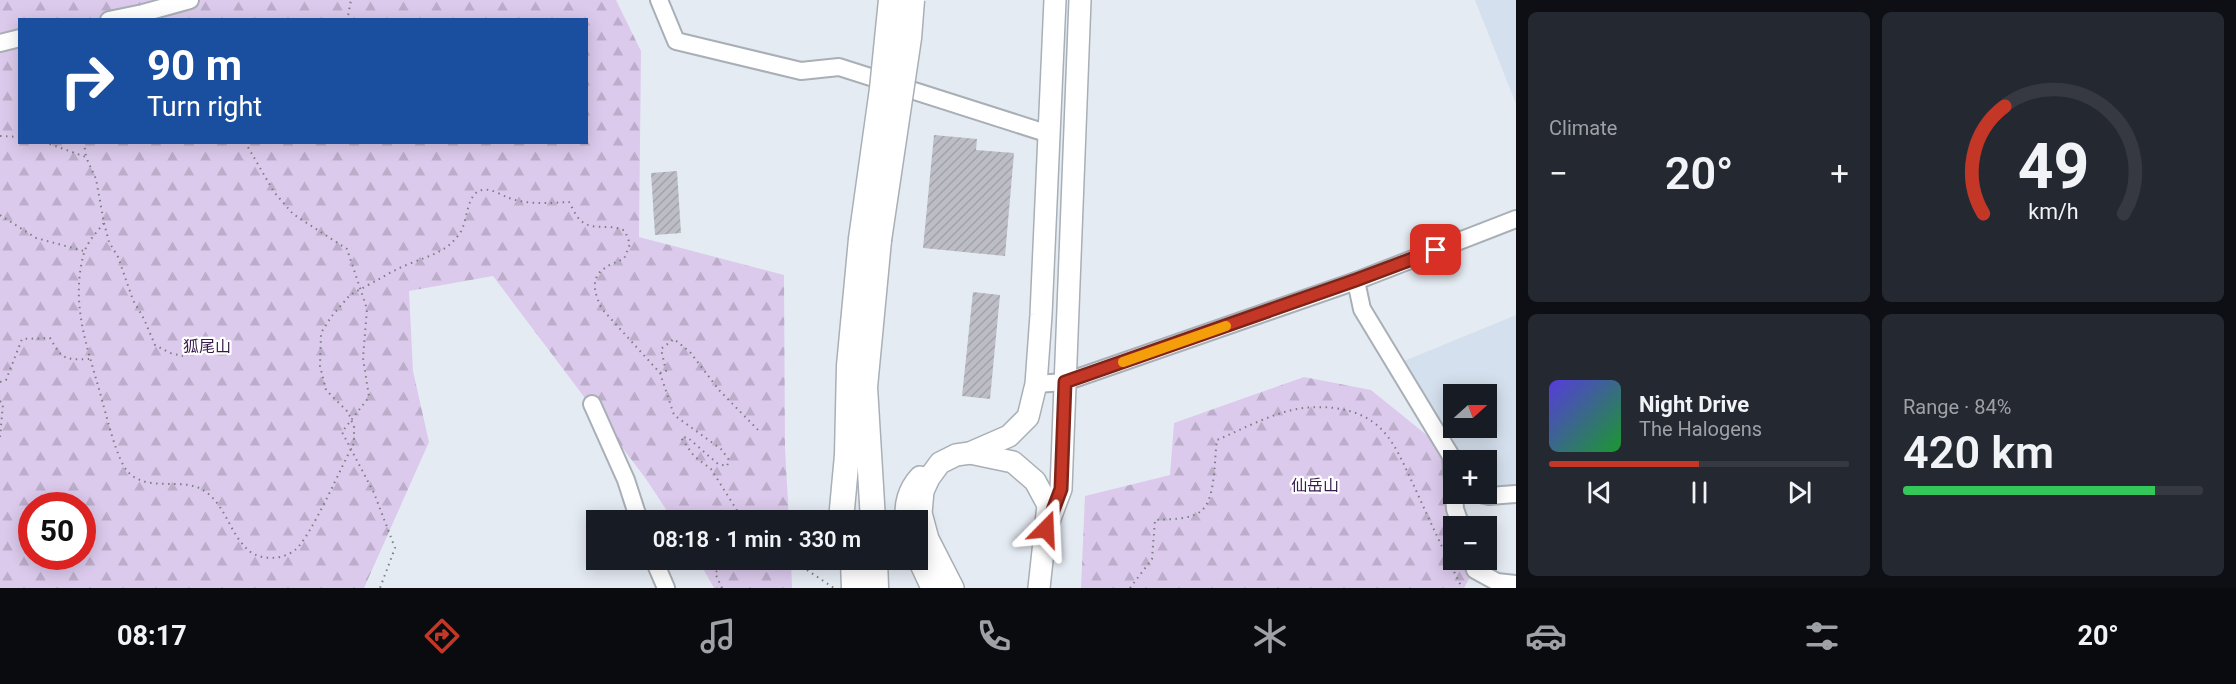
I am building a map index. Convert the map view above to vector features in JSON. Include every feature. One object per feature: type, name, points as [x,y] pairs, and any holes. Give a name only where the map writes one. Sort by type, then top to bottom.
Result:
[{"type":"highway","points":[[872,510],[865,387],[870,240],[891,0]]},
{"type":"highway","points":[[850,510],[847,455],[849,366],[870,240],[909,38],[912,0]]},
{"type":"highway","points":[[842,510],[847,455]]},
{"type":"highway","points":[[843,570],[844,588]]},
{"type":"highway","points":[[853,570],[854,588]]},
{"type":"highway","points":[[875,570],[876,588]]},
{"type":"main road","points":[[905,510],[912,485],[927,471],[956,455],[970,453],[1009,436],[1028,417],[1036,384],[1041,315],[1055,0]]},
{"type":"main road","points":[[1046,529],[1061,489],[1080,0]]},
{"type":"main road","points":[[970,453],[1013,462],[1035,481],[1048,505],[1039,588]]},
{"type":"main road","points":[[940,463],[923,491],[921,513],[928,539],[953,588]]},
{"type":"main road","points":[[924,570],[932,588]]},
{"type":"street","points":[[119,18],[190,0]]},
{"type":"street","points":[[659,0],[676,41],[801,71],[839,67],[1049,134]]},
{"type":"street","points":[[0,43],[18,38]]},
{"type":"street","points":[[1036,384],[1065,382],[1356,280],[1516,219]]},
{"type":"street","points":[[1356,280],[1362,309],[1447,450]]},
{"type":"street","points":[[592,404],[626,480],[636,510]]},
{"type":"street","points":[[1497,495],[1516,494]]},
{"type":"street","points":[[658,570],[666,588]]},
{"type":"street","points":[[1475,570],[1497,582],[1516,584]]},
{"type":"path","points":[[346,18],[351,0]]},
{"type":"path","points":[[0,136],[18,136]]},
{"type":"path","points":[[50,144],[86,157]]},
{"type":"path","points":[[84,144],[86,157],[96,178],[109,242],[118,257],[133,300],[155,345],[170,353],[183,356]]},
{"type":"path","points":[[246,144],[274,192],[293,214],[347,249],[367,309],[363,358],[369,397],[342,432],[374,493],[395,548],[380,588]]},
{"type":"path","points":[[104,223],[84,251],[79,287],[80,321],[113,438],[127,471],[138,480],[191,485],[205,491],[219,504],[233,531],[246,549],[259,557],[280,557],[296,550],[310,528],[354,443],[354,427],[348,412],[326,390],[320,366],[321,333],[331,316],[350,295],[410,263],[430,258],[450,245],[462,231],[472,197],[480,190],[490,190],[517,201],[569,202],[580,219],[593,228],[615,225],[625,231],[630,244],[624,259],[603,267],[595,280],[596,297],[602,309],[660,373],[674,415],[721,449],[729,460],[727,466],[718,464],[687,437],[681,438],[694,456],[711,469],[737,510]]},
{"type":"path","points":[[0,215],[36,238],[84,251]]},
{"type":"path","points":[[0,382],[6,380],[22,339],[51,338],[56,351],[63,357],[70,360],[89,359]]},
{"type":"path","points":[[660,373],[666,371],[661,349],[674,339],[690,352],[719,390],[761,433]]},
{"type":"path","points":[[0,401],[3,404],[3,419],[0,437]]},
{"type":"path","points":[[1130,588],[1152,559],[1155,520],[1185,517],[1200,512],[1210,501],[1217,440],[1268,418],[1301,409],[1323,407],[1343,408],[1384,431],[1399,457],[1462,588]]},
{"type":"path","points":[[718,570],[715,573],[722,588]]},
{"type":"path","points":[[807,570],[834,588]]},
{"type":"shaded area","points":[[1475,0],[1516,0],[1516,104]]},
{"type":"shaded area","points":[[1516,315],[1516,488],[1497,488],[1497,450],[1457,450],[1450,438],[1497,438],[1497,384],[1443,384],[1443,426],[1404,361]]},
{"type":"green space","name":"狐尾山","points":[[0,0],[616,0],[641,51],[639,237],[784,275],[785,448],[788,510],[666,510],[646,479],[493,276],[409,291],[413,371],[429,442],[364,588],[0,588]]},
{"type":"green space","name":"仙岳山","points":[[1304,377],[1371,390],[1439,445],[1443,462],[1443,504],[1453,504],[1456,516],[1443,516],[1443,570],[1468,570],[1470,577],[1464,588],[1081,588],[1085,496],[1170,475],[1174,423]]},
{"type":"green space","points":[[704,570],[791,570],[792,588],[714,588]]},
{"type":"building","points":[[934,135],[977,139],[976,150],[1014,153],[1005,256],[923,248]]},
{"type":"building","points":[[677,171],[681,233],[655,235],[651,173]]},
{"type":"building","points":[[973,292],[1000,295],[990,399],[962,396]]},
{"type":"slow traffic","points":[[1123,362],[1226,326]]},
{"type":"route","points":[[1046,529],[1061,489],[1065,382],[1436,250]]}]
